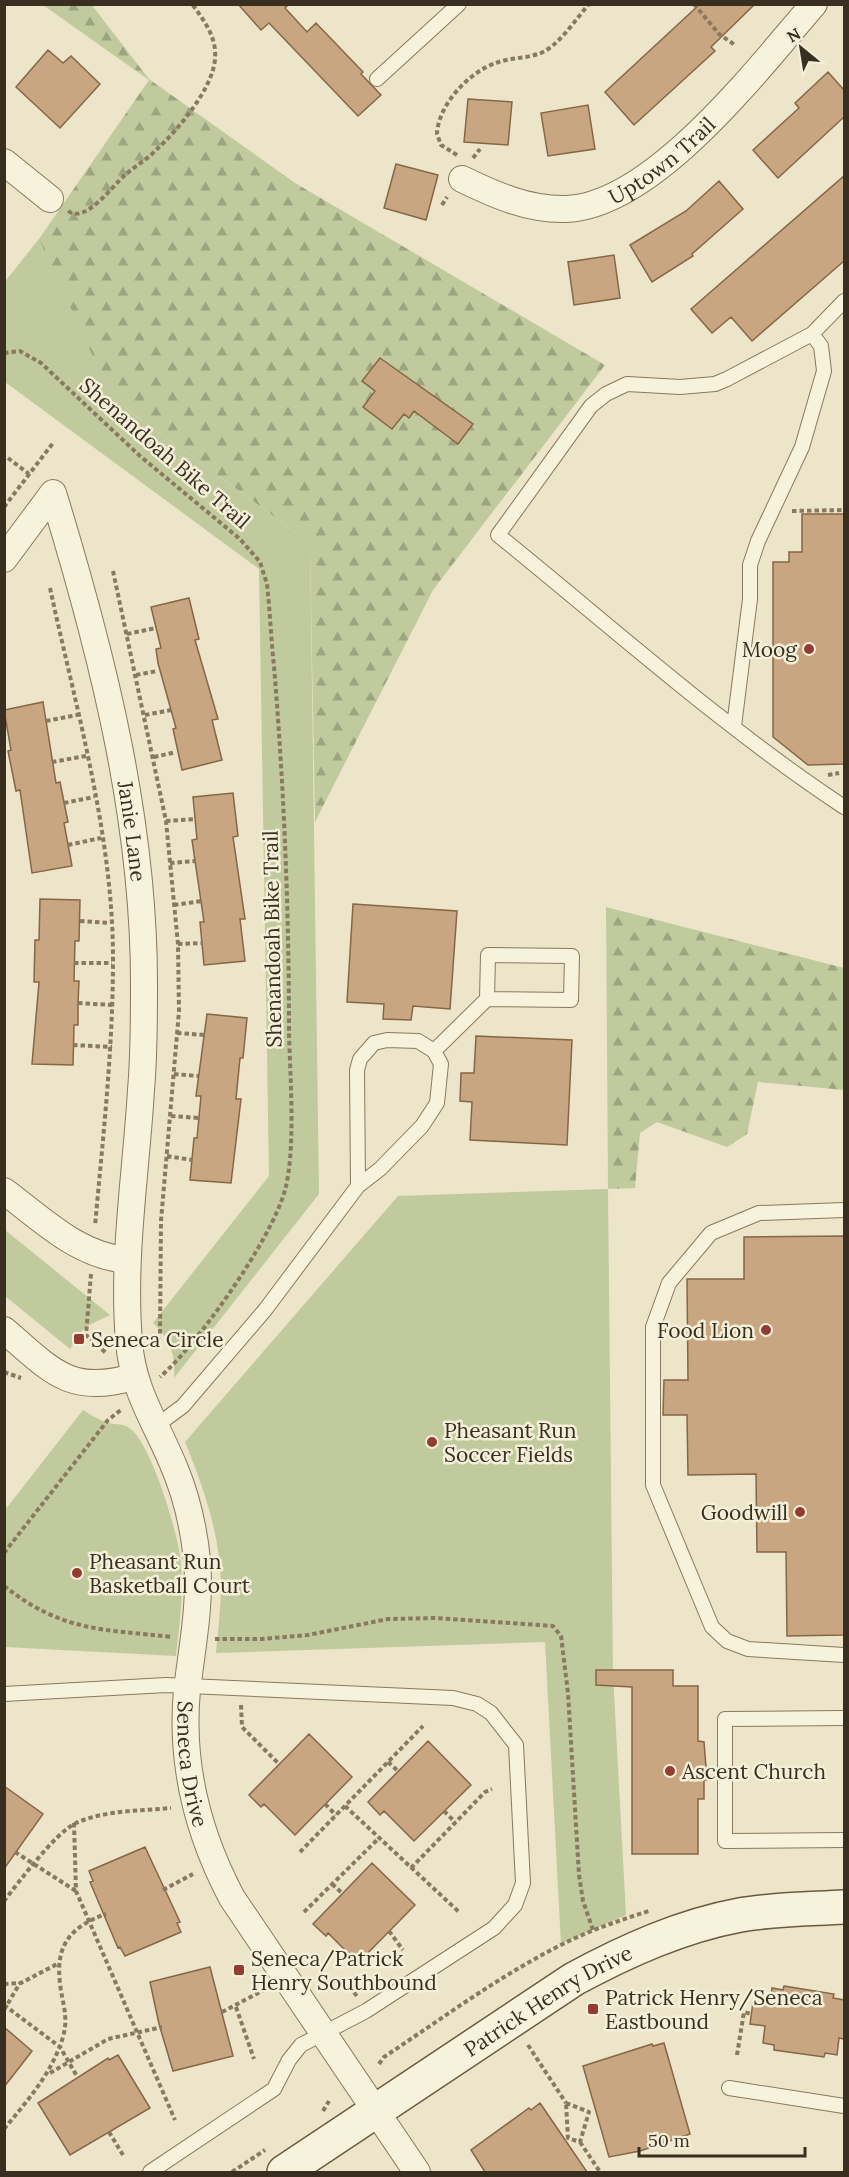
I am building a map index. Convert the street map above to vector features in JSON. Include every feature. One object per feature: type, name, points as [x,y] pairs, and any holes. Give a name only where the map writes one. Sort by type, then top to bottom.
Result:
[{"type":"main road","name":"Patrick Henry Drive","points":[[284,2172],[574,1979],[639,1946],[740,1915],[844,1907]]},
{"type":"street","name":"Uptown Trail","points":[[463,169],[502,198],[545,209],[591,206],[621,195],[654,173],[746,86],[814,4]]},
{"type":"street","points":[[4,162],[50,199]]},
{"type":"street","name":"Janie Lane","points":[[4,558],[53,493],[93,631],[121,765],[140,883],[144,975],[143,1055],[127,1260],[128,1340],[136,1386]]},
{"type":"street","points":[[4,1191],[93,1254],[127,1260]]},
{"type":"street","points":[[4,1330],[51,1369],[68,1379],[95,1384],[136,1386]]},
{"type":"street","name":"Seneca Drive","points":[[136,1386],[176,1471],[186,1502],[197,1563],[197,1608],[185,1737],[189,1779],[211,1857],[232,1898],[321,2034],[417,2172]]},
{"type":"lane","points":[[377,79],[459,4]]},
{"type":"lane","points":[[844,301],[812,334],[715,384],[680,387],[627,384],[606,394],[591,405],[498,535],[734,726],[803,780],[844,807]]},
{"type":"lane","points":[[734,726],[750,599],[750,565],[758,541],[802,447],[824,372],[821,346],[812,334]]},
{"type":"lane","points":[[434,1051],[487,999],[488,954],[572,956],[571,1000],[487,999]]},
{"type":"lane","points":[[156,1426],[183,1406],[257,1319],[358,1186],[380,1169],[415,1133],[437,1103],[441,1064],[434,1051],[418,1041],[387,1040],[374,1043],[360,1059],[357,1070],[358,1186]]},
{"type":"lane","points":[[844,1210],[759,1213],[711,1233],[669,1283],[653,1327],[653,1485],[712,1627],[727,1641],[748,1649],[844,1654]]},
{"type":"lane","points":[[4,1694],[166,1685],[453,1698],[477,1704],[490,1713],[516,1745],[523,1883],[514,1905],[494,1928],[366,2011],[301,2045],[289,2060],[274,2089],[150,2172]]},
{"type":"lane","points":[[844,1718],[725,1719],[725,1841],[844,1840]]},
{"type":"lane","points":[[729,2088],[844,2106]]},
{"type":"path","points":[[50,199],[73,215],[82,214],[103,197],[124,175],[157,150],[183,121],[208,81],[215,58],[212,36],[192,4]]},
{"type":"path","points":[[463,169],[441,145],[437,134],[446,108],[456,94],[469,80],[491,65],[547,50],[589,4]]},
{"type":"path","points":[[694,4],[719,34],[735,45]]},
{"type":"path","name":"Shenandoah Bike Trail","points":[[4,353],[20,351],[41,363],[140,456],[240,539],[262,566],[269,602],[282,756],[290,1067],[287,1182],[278,1211],[234,1284],[173,1366],[136,1386],[4,1553]]},
{"type":"path","points":[[4,507],[53,443]]},
{"type":"path","points":[[8,458],[30,474]]},
{"type":"path","points":[[792,512],[844,510]]},
{"type":"path","points":[[50,588],[101,838],[112,963],[112,1047],[86,1335]]},
{"type":"path","points":[[127,634],[156,628]]},
{"type":"path","points":[[136,675],[157,671]]},
{"type":"path","points":[[145,715],[171,710]]},
{"type":"path","points":[[46,721],[77,715]]},
{"type":"path","points":[[154,757],[176,752]]},
{"type":"path","points":[[52,762],[86,756]]},
{"type":"path","points":[[64,803],[94,797]]},
{"type":"path","points":[[166,821],[195,819]]},
{"type":"path","points":[[68,845],[101,838]]},
{"type":"path","points":[[170,863],[195,861]]},
{"type":"path","points":[[174,905],[202,900]]},
{"type":"path","points":[[80,921],[110,923]]},
{"type":"path","points":[[178,945],[202,943]]},
{"type":"path","points":[[74,963],[112,963]]},
{"type":"path","points":[[78,1003],[112,1005]]},
{"type":"path","points":[[177,1033],[205,1035]]},
{"type":"path","points":[[74,1045],[112,1047]]},
{"type":"path","points":[[174,1074],[198,1076]]},
{"type":"path","points":[[171,1116],[199,1118]]},
{"type":"path","points":[[167,1156],[192,1160]]},
{"type":"path","points":[[4,1586],[46,1614],[73,1625],[179,1637]]},
{"type":"path","points":[[242,1719],[242,1727],[279,1764]]},
{"type":"path","points":[[300,1852],[423,1726]]},
{"type":"path","points":[[388,1762],[398,1772]]},
{"type":"path","points":[[411,1868],[455,1822],[492,1789]]},
{"type":"path","points":[[325,1804],[336,1815]]},
{"type":"path","points":[[345,1806],[459,1912]]},
{"type":"path","points":[[4,1902],[33,1863],[74,1824],[114,1812],[171,1808]]},
{"type":"path","points":[[444,1811],[455,1822]]},
{"type":"path","points":[[74,1824],[76,1891],[175,2120]]},
{"type":"path","points":[[304,1912],[379,1838]]},
{"type":"path","points":[[15,1852],[76,1891]]},
{"type":"path","points":[[163,1890],[193,1874]]},
{"type":"path","points":[[332,1884],[342,1893]]},
{"type":"path","points":[[4,2129],[49,2073],[60,2047],[67,2018],[60,1983],[59,1962],[65,1944],[74,1930],[89,1920],[106,1914]]},
{"type":"path","points":[[389,1931],[404,1950]]},
{"type":"path","points":[[4,1984],[21,1983],[59,1962]]},
{"type":"path","points":[[21,1983],[5,2007],[60,2047],[78,2078]]},
{"type":"path","points":[[222,2012],[236,2007],[264,1990]]},
{"type":"path","points":[[236,2007],[254,2060]]},
{"type":"path","points":[[737,2055],[744,2012],[751,2014]]},
{"type":"path","points":[[49,2073],[69,2064],[108,2039],[162,2027]]},
{"type":"path","points":[[528,2045],[566,2103],[566,2140],[580,2142],[600,2172]]},
{"type":"path","points":[[566,2103],[589,2112],[580,2142]]},
{"type":"path","points":[[109,2132],[123,2155]]},
{"type":"green space","points":[[91,4],[149,79],[295,183],[605,365],[433,590],[315,822],[310,543],[112,398],[5,282],[39,239],[149,80],[43,5]]},
{"type":"green space","points":[[39,239],[112,398],[310,543],[319,1194],[174,1378],[171,1348],[164,1335],[153,1323],[269,1176],[259,569],[5,382],[5,282]]},
{"type":"green space","points":[[606,907],[844,968],[844,1090],[758,1082],[747,1134],[727,1147],[657,1122],[640,1133],[635,1188],[608,1189]]},
{"type":"green space","points":[[608,1189],[613,1675],[626,1915],[561,1944],[545,1642],[216,1653],[221,1593],[218,1548],[204,1494],[185,1442],[398,1196]]},
{"type":"green space","points":[[5,1230],[110,1315],[85,1327],[70,1349],[5,1296]]},
{"type":"green space","points":[[83,1410],[105,1422],[124,1425],[133,1431],[149,1456],[164,1494],[179,1551],[182,1575],[176,1656],[5,1647],[5,1510]]},
{"type":"building","points":[[238,4],[289,4],[285,8],[307,32],[316,23],[363,72],[361,74],[381,95],[358,116],[269,23],[261,30]]},
{"type":"building","points":[[700,4],[755,4],[711,47],[715,51],[634,125],[605,92]]},
{"type":"building","points":[[48,50],[63,63],[71,56],[100,84],[60,128],[16,87]]},
{"type":"building","points":[[828,72],[844,90],[844,117],[778,178],[753,150],[799,108],[795,103]]},
{"type":"building","points":[[468,99],[512,102],[508,145],[464,142]]},
{"type":"building","points":[[588,105],[595,149],[548,156],[541,113]]},
{"type":"building","points":[[396,164],[438,175],[426,220],[384,208]]},
{"type":"building","points":[[844,176],[844,261],[752,341],[731,317],[712,333],[691,309]]},
{"type":"building","points":[[719,181],[743,209],[692,254],[693,256],[652,282],[630,245],[686,211]]},
{"type":"building","points":[[614,255],[620,298],[574,305],[568,262]]},
{"type":"building","points":[[380,358],[473,424],[458,444],[414,411],[409,418],[404,414],[392,429],[363,407],[375,391],[362,381]]},
{"type":"building","name":"Moog","points":[[802,514],[844,514],[844,764],[808,765],[773,737],[773,562],[789,562],[789,552],[802,552]]},
{"type":"building","points":[[189,598],[199,639],[195,640],[218,719],[212,720],[222,760],[182,770],[173,729],[176,728],[158,663],[156,649],[161,648],[151,607]]},
{"type":"building","points":[[43,702],[56,783],[60,782],[68,822],[64,823],[72,866],[32,873],[20,790],[16,791],[8,751],[11,750],[4,710]]},
{"type":"building","points":[[233,793],[238,836],[233,837],[245,919],[240,919],[245,961],[204,965],[200,922],[204,922],[192,840],[197,839],[193,797]]},
{"type":"building","points":[[40,899],[80,900],[79,941],[75,941],[74,981],[79,981],[78,1025],[74,1025],[73,1065],[32,1064],[39,982],[34,982],[35,940],[39,940]]},
{"type":"building","points":[[353,904],[457,911],[450,1009],[413,1006],[411,1020],[383,1019],[384,1004],[347,1002]]},
{"type":"building","points":[[207,1014],[247,1018],[236,1099],[241,1099],[231,1183],[190,1180],[194,1138],[197,1138],[201,1096],[196,1096]]},
{"type":"building","points":[[476,1036],[572,1040],[567,1145],[470,1140],[472,1102],[460,1101],[461,1073],[474,1073]]},
{"type":"building","name":"Food Lion","points":[[844,1236],[844,1635],[787,1636],[786,1552],[757,1552],[756,1474],[688,1475],[687,1415],[663,1415],[664,1380],[688,1380],[687,1279],[744,1279],[744,1237]]},
{"type":"building","name":"Ascent Church","points":[[596,1670],[673,1670],[673,1686],[698,1686],[698,1741],[704,1742],[707,1780],[704,1780],[704,1799],[698,1799],[698,1854],[632,1854],[632,1687],[596,1685]]},
{"type":"building","points":[[309,1734],[352,1777],[295,1835],[264,1804],[261,1807],[249,1795]]},
{"type":"building","points":[[428,1741],[471,1785],[414,1841],[384,1811],[380,1815],[368,1802]]},
{"type":"building","points":[[4,1786],[43,1814],[4,1869]]},
{"type":"building","points":[[145,1847],[180,1922],[177,1923],[181,1932],[125,1956],[120,1947],[118,1948],[90,1882],[93,1881],[89,1871]]},
{"type":"building","points":[[372,1863],[415,1905],[358,1963],[328,1933],[326,1936],[313,1924]]},
{"type":"building","points":[[210,1967],[233,2056],[173,2071],[150,1982]]},
{"type":"building","points":[[784,1986],[834,1994],[833,1998],[844,2000],[844,2039],[839,2038],[837,2055],[825,2053],[824,2057],[774,2050],[774,2045],[763,2043],[765,2026],[750,2024],[753,2002],[770,2005],[772,1988],[783,1990]]},
{"type":"building","points":[[4,2027],[32,2051],[4,2087]]},
{"type":"building","points":[[664,2043],[690,2134],[640,2151],[609,2157],[583,2066],[652,2044],[653,2046]]},
{"type":"building","points":[[118,2055],[150,2108],[70,2155],[38,2103],[108,2058],[109,2060]]},
{"type":"building","points":[[540,2103],[587,2172],[485,2172],[471,2150],[529,2108],[531,2110]]},
{"type":"place","name":"Moog","points":[[809,649]]},
{"type":"place","name":"Food Lion","points":[[766,1330]]},
{"type":"place","name":"Seneca Circle","points":[[79,1339]]},
{"type":"place","name":"Pheasant Run Soccer Fields","points":[[432,1442]]},
{"type":"place","name":"Goodwill","points":[[800,1512]]},
{"type":"place","name":"Pheasant Run Basketball Court","points":[[77,1573]]},
{"type":"place","name":"Ascent Church","points":[[670,1771]]},
{"type":"place","name":"Seneca/Patrick Henry Southbound","points":[[239,1970]]},
{"type":"place","name":"Patrick Henry/Seneca Eastbound","points":[[593,2009]]}]
